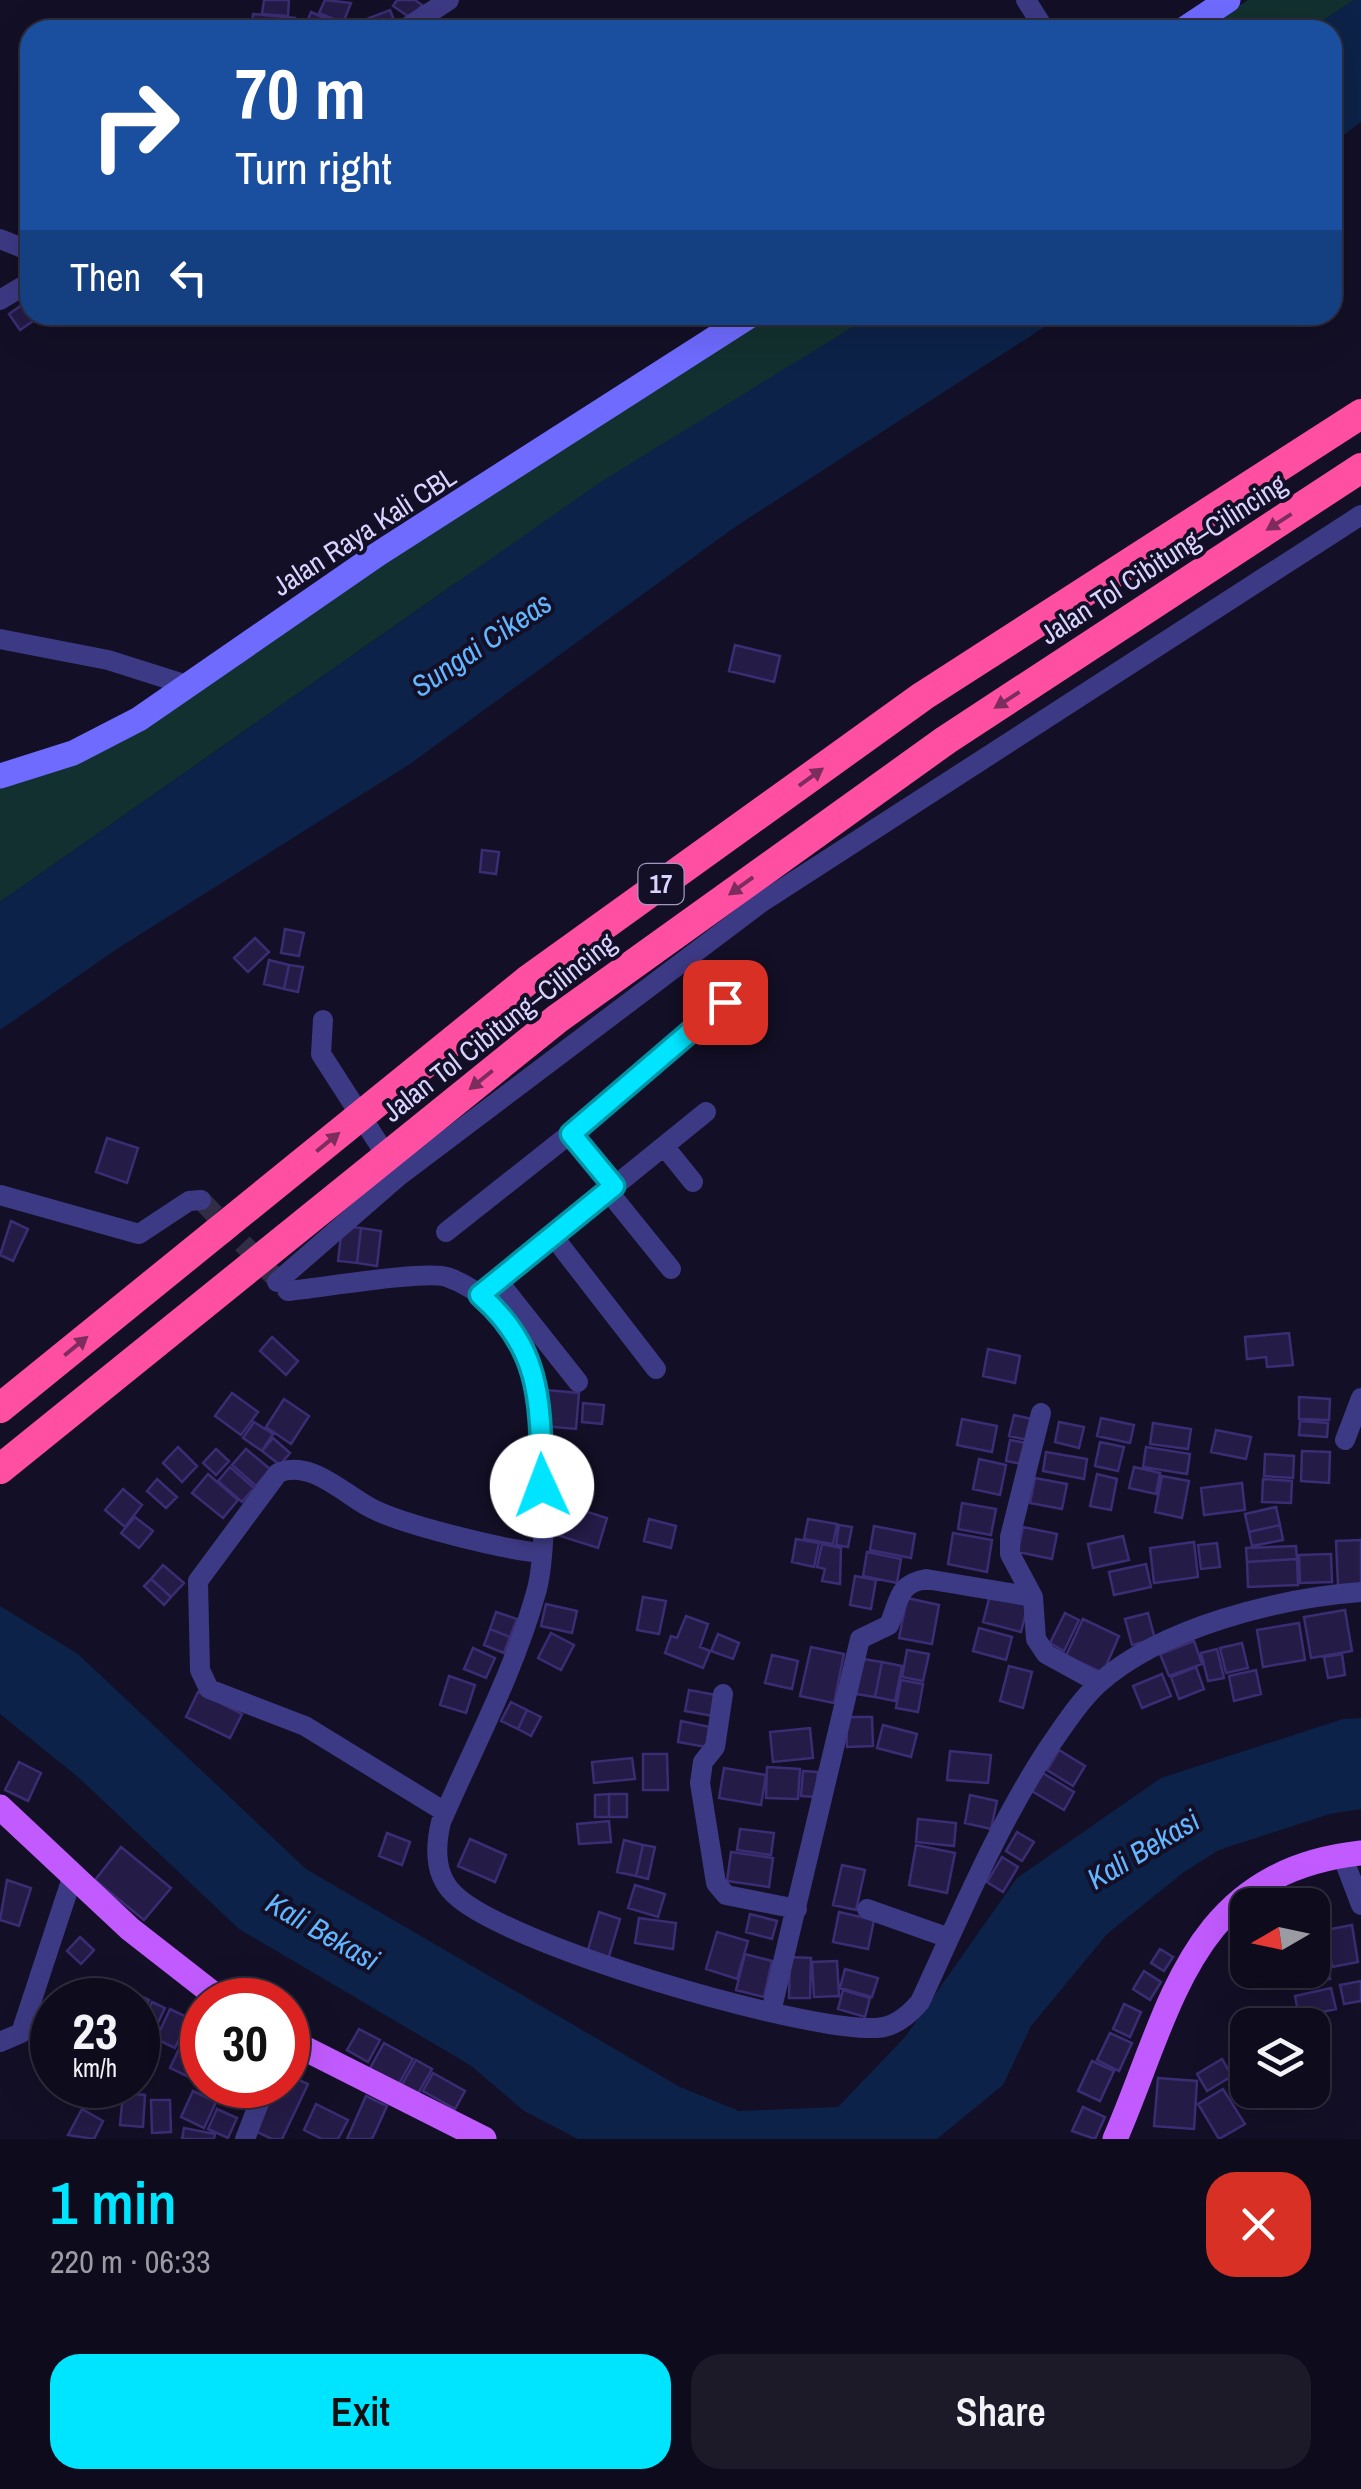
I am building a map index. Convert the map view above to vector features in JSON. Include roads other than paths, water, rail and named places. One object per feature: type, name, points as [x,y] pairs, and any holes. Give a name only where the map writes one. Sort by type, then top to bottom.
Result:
[{"type":"highway","name":"Jalan Tol Cibitung–Cilincing","points":[[0,1408],[528,980],[923,696],[1361,414]]},
{"type":"highway","name":"Jalan Tol Cibitung–Cilincing","points":[[0,1469],[557,1018],[946,740],[1361,468]]},
{"type":"main road","points":[[0,1807],[188,1978]]},
{"type":"main road","points":[[1114,2139],[1167,2004],[1203,1936],[1259,1886],[1303,1863],[1351,1854]]},
{"type":"main road","points":[[310,2053],[484,2139]]},
{"type":"street","points":[[418,20],[449,0]]},
{"type":"street","points":[[1197,20],[1228,0]]},
{"type":"street","name":"Jalan Raya Kali CBL","points":[[0,776],[36,768],[103,739],[378,554],[735,325]]},
{"type":"street","points":[[1361,515],[762,902],[400,1176],[283,1287],[443,1276],[480,1295],[513,1326],[533,1366],[541,1450],[542,1554],[538,1586],[520,1639],[445,1812],[436,1855],[445,1884],[466,1904],[540,1940],[617,1968],[771,2012],[886,2027],[920,2002],[1014,1801],[1068,1718],[1099,1683],[1151,1650],[1241,1614],[1286,1600],[1361,1592]]},
{"type":"street","points":[[0,639],[108,660],[186,685]]},
{"type":"street","points":[[446,1232],[571,1134],[725,1002]]},
{"type":"street","points":[[322,1020],[320,1054],[400,1176]]},
{"type":"street","points":[[480,1295],[706,1112]]},
{"type":"street","points":[[571,1134],[671,1269]]},
{"type":"street","points":[[664,1146],[693,1182]]},
{"type":"street","points":[[0,1195],[140,1234],[189,1201],[201,1200]]},
{"type":"street","points":[[553,1236],[656,1369]]},
{"type":"street","points":[[498,1281],[578,1382]]},
{"type":"street","points":[[1345,1440],[1361,1398]]},
{"type":"street","points":[[1042,1412],[1010,1537],[1010,1554],[1032,1597],[1036,1639],[1046,1654],[1099,1683]]},
{"type":"street","points":[[445,1812],[306,1726],[209,1689],[200,1670],[198,1581],[278,1473],[286,1469],[326,1480],[372,1509],[511,1551],[542,1554]]},
{"type":"street","points":[[771,2012],[860,1640],[889,1624],[902,1586],[908,1582],[926,1579],[1032,1597]]},
{"type":"street","points":[[723,1694],[715,1747],[702,1762],[700,1783],[716,1883],[726,1895],[797,1908]]},
{"type":"street","points":[[1351,1854],[1361,1905]]},
{"type":"street","points":[[0,2042],[21,2033],[73,1875]]},
{"type":"street","points":[[866,1909],[948,1938]]},
{"type":"street","points":[[245,2139],[257,2108]]},
{"type":"water","points":[[1354,0],[1361,0],[1361,122],[1342,136],[1342,20],[1324,20]]},
{"type":"water","name":"Sungai Cikeas","points":[[856,325],[1048,325],[735,527],[410,764],[117,949],[0,1030],[0,902],[602,481]]},
{"type":"water","name":"Kali Bekasi","points":[[0,1606],[78,1654],[306,1869],[680,2087],[739,2111],[838,2107],[905,2037],[1017,1878],[1161,1778],[1343,1719],[1361,1718],[1361,1809],[1330,1814],[1219,1850],[1184,1872],[1107,1934],[1031,2026],[1003,2085],[937,2139],[578,2139],[524,2111],[470,2065],[239,1929],[78,1777],[0,1714]]},
{"type":"tunnel","points":[[201,1200],[288,1291]]}]
